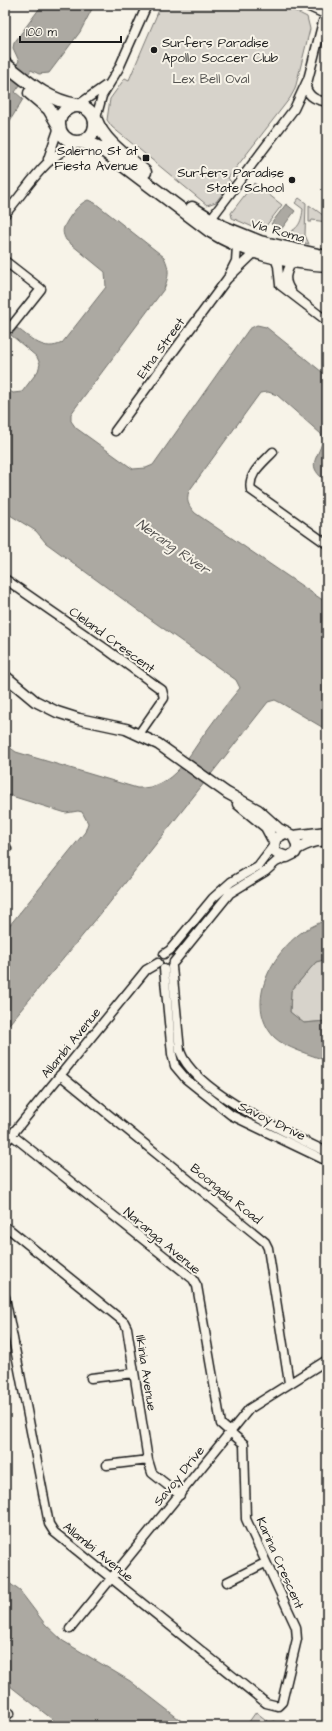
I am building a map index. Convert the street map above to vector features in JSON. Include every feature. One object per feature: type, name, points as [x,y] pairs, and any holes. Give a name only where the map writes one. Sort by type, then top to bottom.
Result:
[{"type":"main road","points":[[7,70],[23,83],[49,109],[64,137],[71,142],[79,142],[93,132],[96,119],[89,108],[54,100],[23,83]]},
{"type":"main road","points":[[59,126],[65,111],[77,105]]},
{"type":"main road","name":"Via Roma","points":[[96,119],[101,131],[114,145],[176,197],[210,220],[260,242],[284,260],[327,257]]},
{"type":"main road","name":"Via Roma","points":[[79,142],[91,144],[100,148],[210,231],[233,244],[254,253],[284,260],[327,265]]},
{"type":"street","points":[[96,119],[100,102],[109,82],[119,68],[147,5]]},
{"type":"street","points":[[210,220],[294,109],[307,81],[326,14],[305,5]]},
{"type":"street","points":[[307,81],[307,89],[310,96],[317,100],[327,102]]},
{"type":"street","points":[[77,105],[90,98],[109,82]]},
{"type":"street","points":[[47,162],[59,126]]},
{"type":"street","points":[[5,215],[47,162],[64,149],[79,142]]},
{"type":"street","name":"Etna Street","points":[[227,279],[236,261],[233,244]]},
{"type":"street","name":"Etna Street","points":[[115,431],[227,279],[254,253]]},
{"type":"street","points":[[284,260],[287,285],[294,294]]},
{"type":"street","points":[[284,260],[278,266],[280,284],[327,321]]},
{"type":"street","points":[[6,261],[40,289],[10,328]]},
{"type":"street","points":[[273,452],[253,476],[250,483],[251,490],[327,544]]},
{"type":"street","name":"Cleland Crescent","points":[[5,579],[162,690],[164,698],[139,734]]},
{"type":"street","points":[[5,676],[35,701],[56,712],[139,734],[158,744],[227,793],[258,810],[296,840],[297,849]]},
{"type":"street","points":[[147,723],[151,737],[158,744]]},
{"type":"street","points":[[227,793],[266,827],[274,844],[276,853],[287,857]]},
{"type":"street","points":[[327,832],[289,835],[276,838],[274,844],[258,866],[231,882],[213,898],[159,958],[161,966],[173,965],[230,894],[238,887],[266,871],[276,862],[295,853],[297,849],[309,842],[317,840],[327,841]]},
{"type":"street","points":[[5,844],[7,849],[5,851]]},
{"type":"street","points":[[164,954],[172,956],[173,965]]},
{"type":"street","name":"Savoy Drive","points":[[173,965],[180,1051],[184,1062],[193,1072],[237,1107],[327,1152]]},
{"type":"street","name":"Savoy Drive","points":[[161,966],[166,987],[172,1054],[175,1066],[186,1079],[232,1115],[327,1161]]},
{"type":"street","name":"Allambi Avenue","points":[[5,1143],[146,970],[161,966]]},
{"type":"street","points":[[166,987],[174,986]]},
{"type":"street","name":"Boongala Road","points":[[60,1075],[265,1242],[268,1248],[290,1383]]},
{"type":"street","name":"Naranga Avenue","points":[[12,1134],[192,1279],[197,1286],[221,1424],[230,1431]]},
{"type":"street","name":"Ilkinia Avenue","points":[[5,1228],[9,1229],[124,1322],[127,1328],[148,1460],[152,1472],[180,1495]]},
{"type":"street","name":"Allambi Avenue","points":[[5,1297],[49,1524],[54,1532],[266,1703],[278,1706]]},
{"type":"street","name":"Savoy Drive","points":[[70,1629],[249,1409],[327,1360]]},
{"type":"street","points":[[91,1378],[134,1373]]},
{"type":"street","name":"Karina Crescent","points":[[230,1431],[244,1444],[246,1518],[265,1563],[296,1627],[297,1639],[282,1702],[278,1706]]},
{"type":"street","points":[[108,1465],[148,1460]]},
{"type":"street","points":[[227,1582],[265,1563]]},
{"type":"green space","name":"Lex Bell Oval","points":[[161,5],[283,5],[307,17],[310,29],[295,89],[290,98],[228,178],[231,182],[216,202],[207,205],[112,127],[107,120],[110,99],[125,78],[129,80]]},
{"type":"green space","points":[[254,183],[282,205],[262,231],[232,218],[231,213]]},
{"type":"green space","points":[[299,198],[306,203],[305,235],[309,244],[278,236],[293,230],[299,225],[303,209],[295,203]]},
{"type":"green space","points":[[309,205],[327,218],[327,222],[312,220],[309,222]]},
{"type":"green space","points":[[327,959],[327,1021],[303,1023],[290,1012],[291,991],[316,962]]},
{"type":"green space","points":[[256,1712],[271,1724],[274,1721],[281,1726],[246,1726]]},
{"type":"water","points":[[42,5],[94,5],[80,32],[49,73],[39,74],[31,70],[15,92],[23,99],[5,129],[5,80],[19,61],[13,48],[14,43]]},
{"type":"water","name":"Nerang River","points":[[88,200],[95,203],[164,257],[168,273],[164,289],[71,414],[71,421],[76,428],[133,469],[146,468],[153,465],[249,329],[257,325],[266,327],[327,376],[327,482],[320,476],[314,467],[314,462],[323,440],[321,434],[277,395],[268,392],[260,393],[189,491],[188,500],[189,505],[195,513],[327,603],[327,730],[275,700],[268,702],[107,906],[5,1029],[5,931],[85,832],[88,823],[82,812],[78,811],[66,813],[5,794],[5,744],[16,752],[137,788],[150,787],[171,777],[179,769],[240,688],[236,680],[46,543],[36,531],[5,512],[5,388],[13,393],[22,392],[38,371],[40,364],[37,357],[11,335],[17,328],[33,340],[44,345],[49,346],[62,343],[106,287],[105,272],[66,240],[63,231],[71,215],[81,204]]},
{"type":"water","points":[[286,204],[295,211],[280,231],[271,224]]},
{"type":"water","points":[[327,919],[327,959],[316,962],[291,991],[290,1012],[304,1023],[327,1021],[327,1061],[292,1048],[279,1041],[274,1037],[265,1024],[261,1009],[262,994],[266,979],[273,964],[282,951],[293,939],[305,930]]},
{"type":"water","points":[[327,1456],[327,1503],[324,1468]]},
{"type":"water","points":[[5,1580],[20,1591],[45,1624],[63,1641],[130,1681],[188,1726],[61,1726],[5,1682]]},
{"type":"place","name":"Surfers Paradise Apollo Soccer Club","points":[[154,50]]},
{"type":"place","name":"Salerno St at Fiesta Avenue","points":[[146,158]]},
{"type":"place","name":"Surfers Paradise State School","points":[[292,180]]}]
